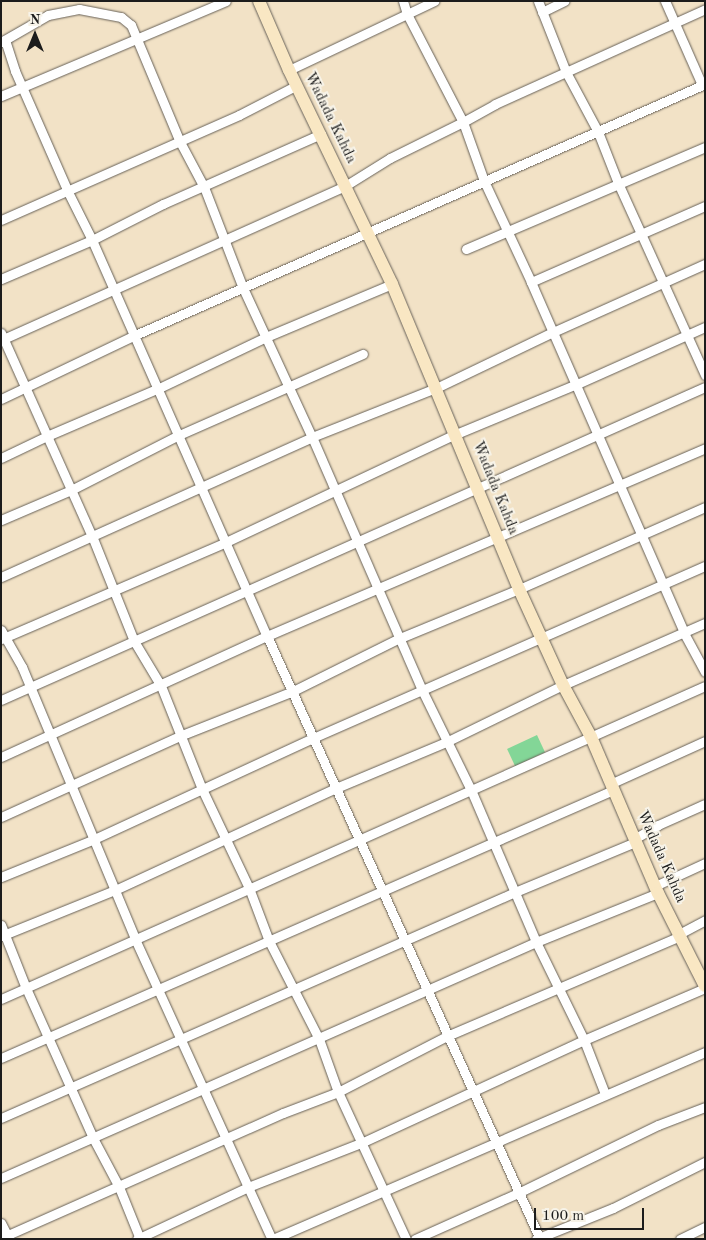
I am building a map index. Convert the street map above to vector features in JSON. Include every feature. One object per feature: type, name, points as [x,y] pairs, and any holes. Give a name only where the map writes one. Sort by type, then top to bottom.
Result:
[{"type":"main road","name":"Wadada Kahda","points":[[259,1],[289,70],[392,284],[519,589],[563,685],[591,737],[635,841],[705,987]]},
{"type":"street","points":[[1,96],[24,88],[226,1]]},
{"type":"street","points":[[402,1],[463,122],[484,182],[577,384],[684,633],[705,672]]},
{"type":"street","points":[[289,70],[434,1]]},
{"type":"street","points":[[538,1],[566,72],[598,132],[618,183],[705,375]]},
{"type":"street","points":[[542,12],[565,1]]},
{"type":"street","points":[[1,398],[133,336],[369,234],[704,85],[665,1]]},
{"type":"street","points":[[605,1094],[584,1040],[536,942],[471,790],[422,690],[336,490],[243,288],[204,187],[179,140],[131,25],[121,17],[79,8],[48,15],[3,41],[15,71],[68,192],[92,240],[133,336],[159,388],[267,636],[383,891],[426,991],[495,1144],[520,1192],[538,1238],[613,1208],[705,1162]]},
{"type":"street","points":[[406,1239],[382,1191],[338,1092],[319,1039],[292,990],[269,941],[249,888],[202,789],[161,686],[134,641],[72,490],[2,338],[345,186],[390,158],[495,104],[705,9]]},
{"type":"street","points":[[1,220],[239,115],[297,85]]},
{"type":"street","points":[[1,279],[92,240],[163,204],[321,134]]},
{"type":"street","points":[[466,249],[705,147]]},
{"type":"street","points":[[531,282],[705,206]]},
{"type":"street","points":[[1,577],[312,437],[436,388],[553,332],[705,264]]},
{"type":"street","points":[[1,458],[159,388],[266,337],[392,284]]},
{"type":"street","points":[[705,327],[577,384],[456,434],[226,542],[2,635],[22,667],[52,735],[92,840],[135,939],[273,1239],[705,1052]]},
{"type":"street","points":[[1,520],[72,490],[179,435],[363,354]]},
{"type":"street","points":[[1,700],[705,387]]},
{"type":"street","points":[[1,757],[161,686],[267,636],[705,448]]},
{"type":"street","points":[[1,817],[182,735],[293,691],[400,638],[519,589],[705,507]]},
{"type":"street","points":[[1,877],[92,840],[313,738],[705,566]]},
{"type":"street","points":[[4,935],[115,890],[336,788],[446,742],[563,685],[705,623]]},
{"type":"street","points":[[1,999],[705,686]]},
{"type":"street","points":[[1,1058],[494,843],[705,741]]},
{"type":"street","points":[[1,1118],[514,892],[635,841],[658,826],[705,804]]},
{"type":"street","points":[[1,1178],[657,889],[705,864]]},
{"type":"street","points":[[1,1223],[6,1237],[226,1138],[338,1092],[447,1036],[679,935],[705,920]]},
{"type":"street","points":[[1,925],[26,988],[72,1087],[93,1138],[119,1187],[139,1238],[248,1187],[361,1143],[584,1040],[705,987]]},
{"type":"street","points":[[415,1239],[520,1192],[658,1125],[705,1107]]},
{"type":"street","points":[[680,1239],[705,1227]]},
{"type":"green space","points":[[537,735],[545,752],[515,766],[507,749]]}]
